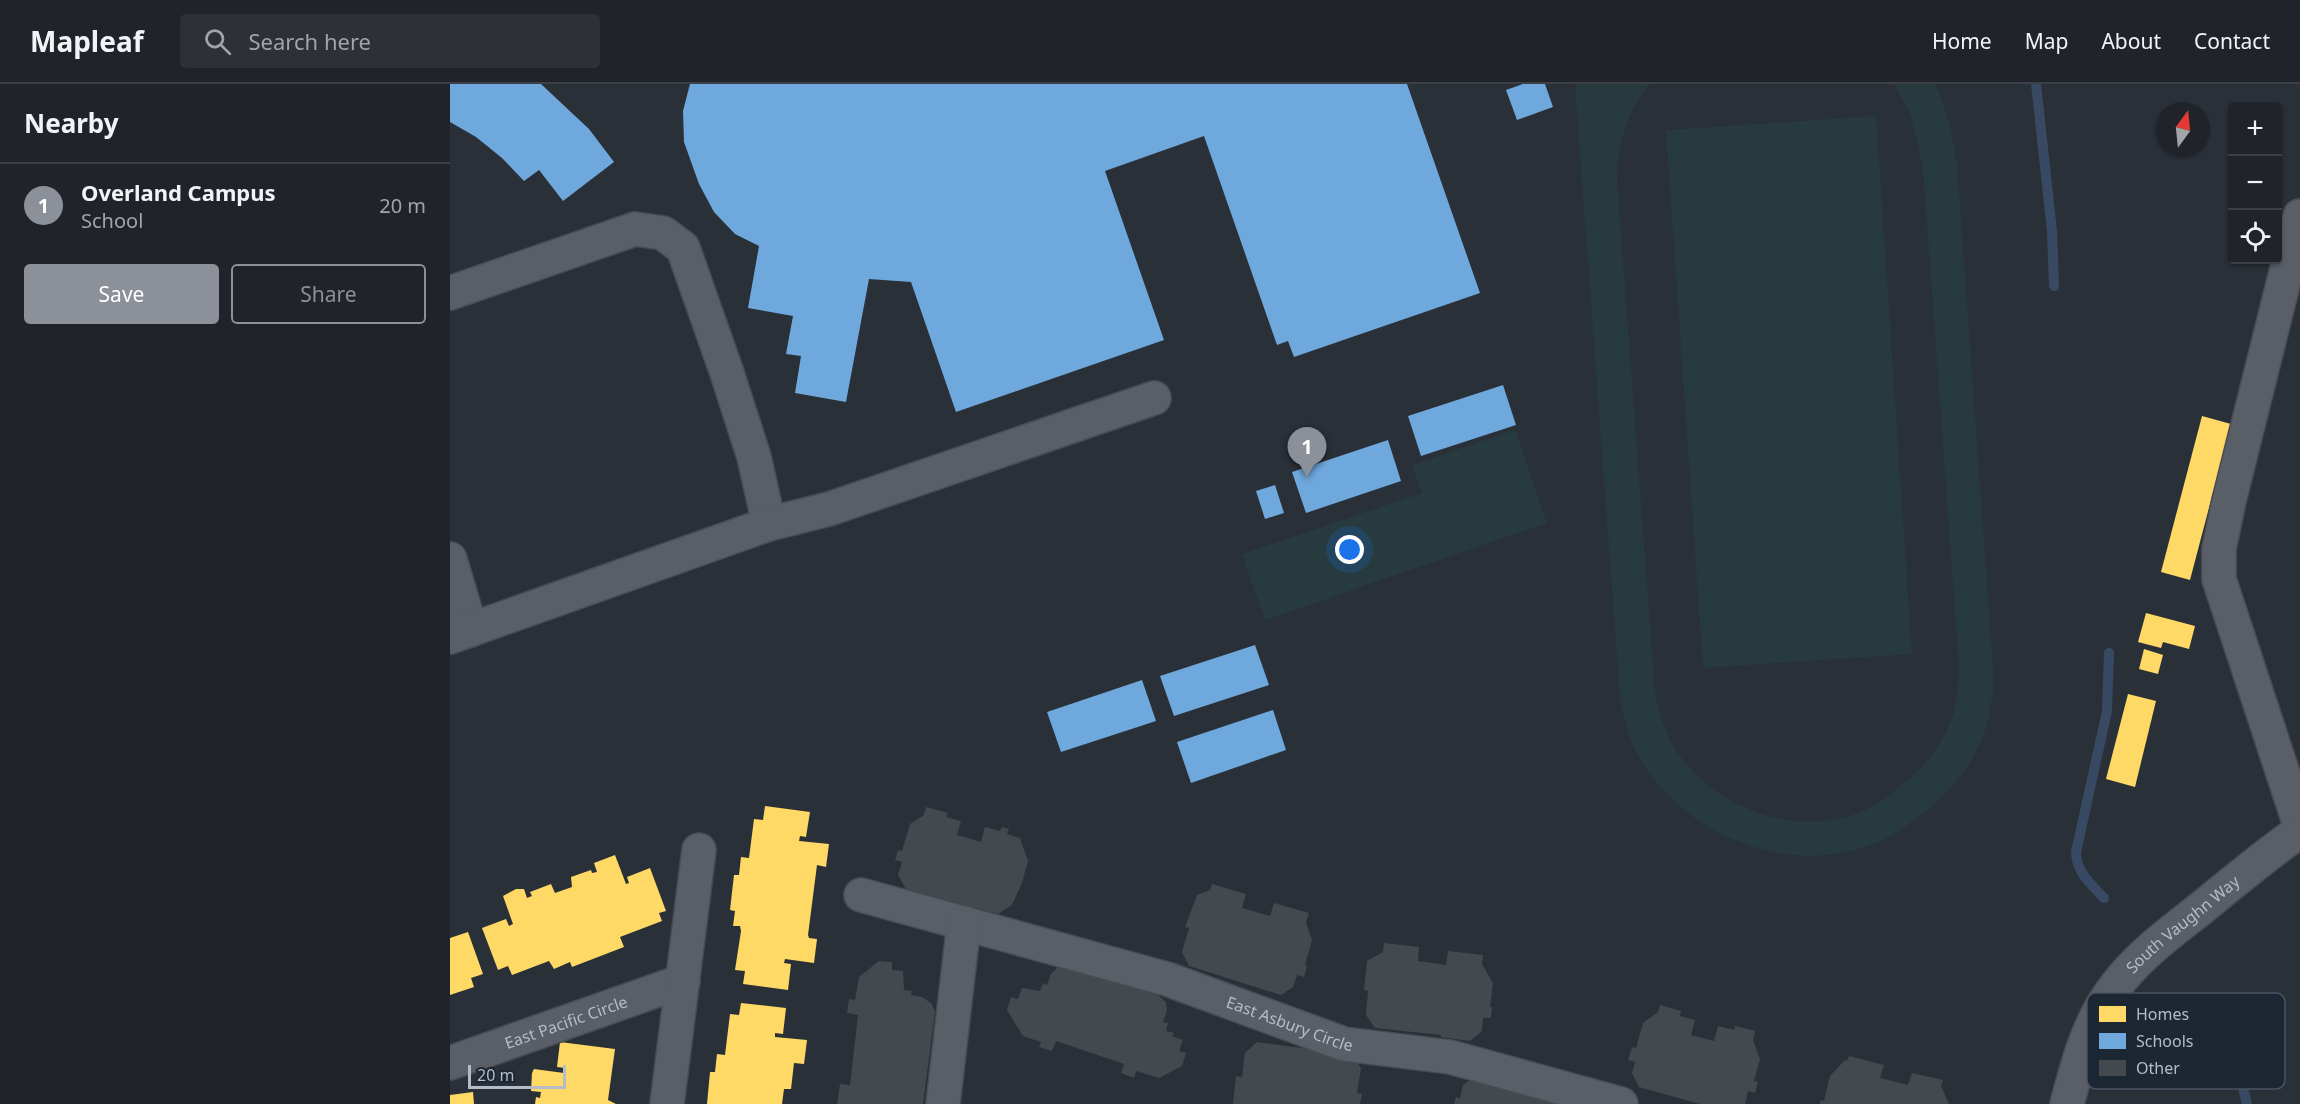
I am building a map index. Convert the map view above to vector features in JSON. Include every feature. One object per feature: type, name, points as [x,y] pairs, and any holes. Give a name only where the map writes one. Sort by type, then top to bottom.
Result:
[{"type":"street","points":[[2300,216],[2229,501],[2219,549],[2219,579],[2300,825]]},
{"type":"street","points":[[450,293],[635,229],[663,233],[683,248],[698,288],[754,457],[769,525]]},
{"type":"street","points":[[450,559],[461,633],[769,525],[829,508],[1154,398]]},
{"type":"street","name":"South Vaughn Way","points":[[2110,993],[2128,971],[2158,943],[2300,831]]},
{"type":"street","points":[[667,1104],[699,850]]},
{"type":"street","name":"East Asbury Circle","points":[[861,895],[1167,979],[1344,1044],[1450,1057],[1621,1104]]},
{"type":"street","points":[[943,1104],[964,923]]},
{"type":"street","name":"East Pacific Circle","points":[[450,1063],[683,981]]},
{"type":"street","name":"South Vaughn Way","points":[[2067,1104],[2087,1038]]},
{"type":"green space","points":[[1575,84],[1649,84],[1634,107],[1625,129],[1619,153],[1617,180],[1655,693],[1661,718],[1680,756],[1714,790],[1758,813],[1807,822],[1831,820],[1855,814],[1874,805],[1897,789],[1918,771],[1937,748],[1951,721],[1956,704],[1958,653],[1923,169],[1911,115],[1894,84],[1935,84],[1943,104],[1957,165],[1994,682],[1985,731],[1975,754],[1961,775],[1926,811],[1876,843],[1835,854],[1802,855],[1769,851],[1737,841],[1707,826],[1680,806],[1656,782],[1631,741],[1620,698]]},
{"type":"green space","points":[[1876,116],[1912,654],[1703,668],[1666,130]]},
{"type":"green space","points":[[1515,430],[1547,523],[1265,620],[1242,554],[1422,493],[1412,465]]},
{"type":"building: Homes","points":[[2202,416],[2231,424],[2190,580],[2161,572]]},
{"type":"building: Homes","points":[[2146,613],[2195,626],[2189,649],[2163,642],[2161,648],[2138,642]]},
{"type":"building: Homes","points":[[2144,649],[2163,655],[2158,674],[2139,669]]},
{"type":"building: Homes","points":[[2128,694],[2156,701],[2135,787],[2106,779]]},
{"type":"building: Homes","points":[[765,806],[810,812],[806,837],[800,836],[799,841],[829,844],[826,867],[817,865],[808,935],[809,938],[817,939],[814,963],[785,959],[784,963],[791,964],[788,990],[743,984],[745,971],[735,970],[741,931],[740,926],[733,926],[735,911],[730,910],[734,875],[739,875],[741,857],[749,858],[754,819],[763,820]]},
{"type":"building: Homes","points":[[615,855],[626,884],[629,883],[627,877],[650,868],[666,911],[659,913],[662,921],[620,937],[624,947],[572,967],[570,962],[554,969],[549,961],[512,975],[508,966],[498,970],[482,928],[506,919],[509,926],[513,924],[503,896],[516,889],[524,889],[527,898],[532,896],[530,892],[551,884],[555,893],[572,887],[571,877],[591,870],[592,873],[597,872],[594,863]]},
{"type":"building: Homes","points":[[468,932],[483,974],[471,978],[474,987],[450,995],[450,938]]},
{"type":"building: Homes","points":[[741,1003],[786,1008],[783,1034],[775,1033],[775,1037],[807,1040],[804,1064],[794,1063],[791,1089],[784,1089],[782,1104],[707,1104],[710,1072],[715,1072],[717,1054],[725,1055],[730,1014],[739,1015]]},
{"type":"building: Homes","points":[[560,1042],[615,1049],[608,1100],[616,1104],[535,1104],[536,1097],[540,1098],[541,1092],[531,1091],[534,1069],[564,1073],[565,1068],[557,1067]]},
{"type":"building: Homes","points":[[473,1092],[474,1104],[450,1104],[450,1095]]},
{"type":"building: Schools","points":[[450,84],[541,84],[589,129],[614,162],[563,201],[539,170],[524,181],[502,158],[476,137],[450,122]]},
{"type":"building: Schools","points":[[690,84],[1407,84],[1480,293],[1294,357],[1288,341],[1277,345],[1204,136],[1105,171],[1164,340],[956,412],[911,282],[869,279],[846,402],[795,393],[801,356],[786,354],[793,316],[748,308],[759,246],[735,234],[714,212],[699,184],[684,142],[683,111]]},
{"type":"building: Schools","points":[[1523,84],[1545,84],[1553,107],[1517,120],[1506,90]]},
{"type":"building: Schools","points":[[1503,385],[1516,425],[1421,456],[1408,416]]},
{"type":"building: Schools","points":[[1388,440],[1401,481],[1306,513],[1292,472]]},
{"type":"building: Schools","points":[[1275,485],[1284,513],[1265,519],[1256,491]]},
{"type":"building: Schools","points":[[1255,645],[1269,685],[1174,716],[1160,676]]},
{"type":"building: Schools","points":[[1142,680],[1156,721],[1061,752],[1047,712]]},
{"type":"building: Schools","points":[[1273,710],[1286,750],[1191,783],[1177,742]]},
{"type":"building: Other","points":[[926,807],[948,813],[946,817],[961,821],[957,835],[981,842],[985,827],[1000,831],[1002,827],[1009,829],[1007,834],[1020,838],[1028,861],[1022,883],[1012,905],[998,914],[906,889],[898,875],[902,862],[895,860],[898,850],[902,851],[910,824],[924,815]]},
{"type":"building: Other","points":[[1212,884],[1246,894],[1242,908],[1270,916],[1274,903],[1309,913],[1306,923],[1312,940],[1305,965],[1307,966],[1304,977],[1297,975],[1293,987],[1281,995],[1189,966],[1182,952],[1189,928],[1185,927],[1197,895],[1210,890]]},
{"type":"building: Other","points":[[1384,943],[1419,947],[1418,961],[1446,965],[1448,951],[1483,955],[1482,964],[1493,983],[1491,1018],[1483,1018],[1482,1031],[1470,1041],[1441,1037],[1441,1035],[1375,1028],[1366,1015],[1368,991],[1364,990],[1367,961],[1383,952]]},
{"type":"building: Other","points":[[879,961],[892,962],[892,970],[903,971],[904,990],[912,991],[911,995],[922,997],[931,1003],[935,1011],[923,1104],[837,1104],[840,1084],[850,1085],[858,1015],[847,1013],[849,999],[855,1000],[859,977]]},
{"type":"building: Other","points":[[1067,965],[1158,995],[1166,1002],[1167,1011],[1163,1022],[1168,1023],[1166,1031],[1174,1033],[1172,1036],[1183,1040],[1179,1051],[1186,1053],[1182,1066],[1159,1078],[1136,1071],[1134,1078],[1121,1073],[1124,1064],[1056,1041],[1052,1051],[1039,1047],[1041,1042],[1023,1036],[1007,1010],[1011,997],[1018,999],[1022,988],[1040,991],[1043,983],[1047,985],[1051,974],[1057,968]]},
{"type":"building: Other","points":[[1660,1005],[1681,1011],[1680,1016],[1695,1020],[1691,1035],[1714,1041],[1718,1026],[1734,1030],[1735,1026],[1755,1031],[1753,1040],[1760,1059],[1754,1081],[1758,1082],[1755,1093],[1748,1091],[1745,1104],[1700,1104],[1639,1087],[1632,1073],[1635,1062],[1628,1060],[1632,1047],[1636,1048],[1643,1023],[1658,1012]]},
{"type":"building: Other","points":[[1257,1042],[1352,1055],[1361,1068],[1357,1093],[1362,1094],[1360,1104],[1233,1104],[1236,1076],[1242,1077],[1245,1053]]},
{"type":"building: Other","points":[[1849,1056],[1884,1065],[1880,1078],[1908,1085],[1912,1073],[1943,1080],[1941,1086],[1949,1104],[1820,1104],[1821,1100],[1824,1101],[1830,1076],[1845,1060],[1847,1061]]},
{"type":"building: Other","points":[[1479,1078],[1575,1104],[1454,1104],[1456,1097],[1460,1098],[1463,1085]]},
{"type":"waterway","points":[[2036,84],[2052,231],[2054,286]]},
{"type":"waterway","points":[[2104,898],[2081,872],[2076,852],[2107,711],[2109,653]]},
{"type":"waterway","points":[[2243,1089],[2247,1104]]},
{"type":"place","name":"Overland Campus","points":[[1307,477]]}]
